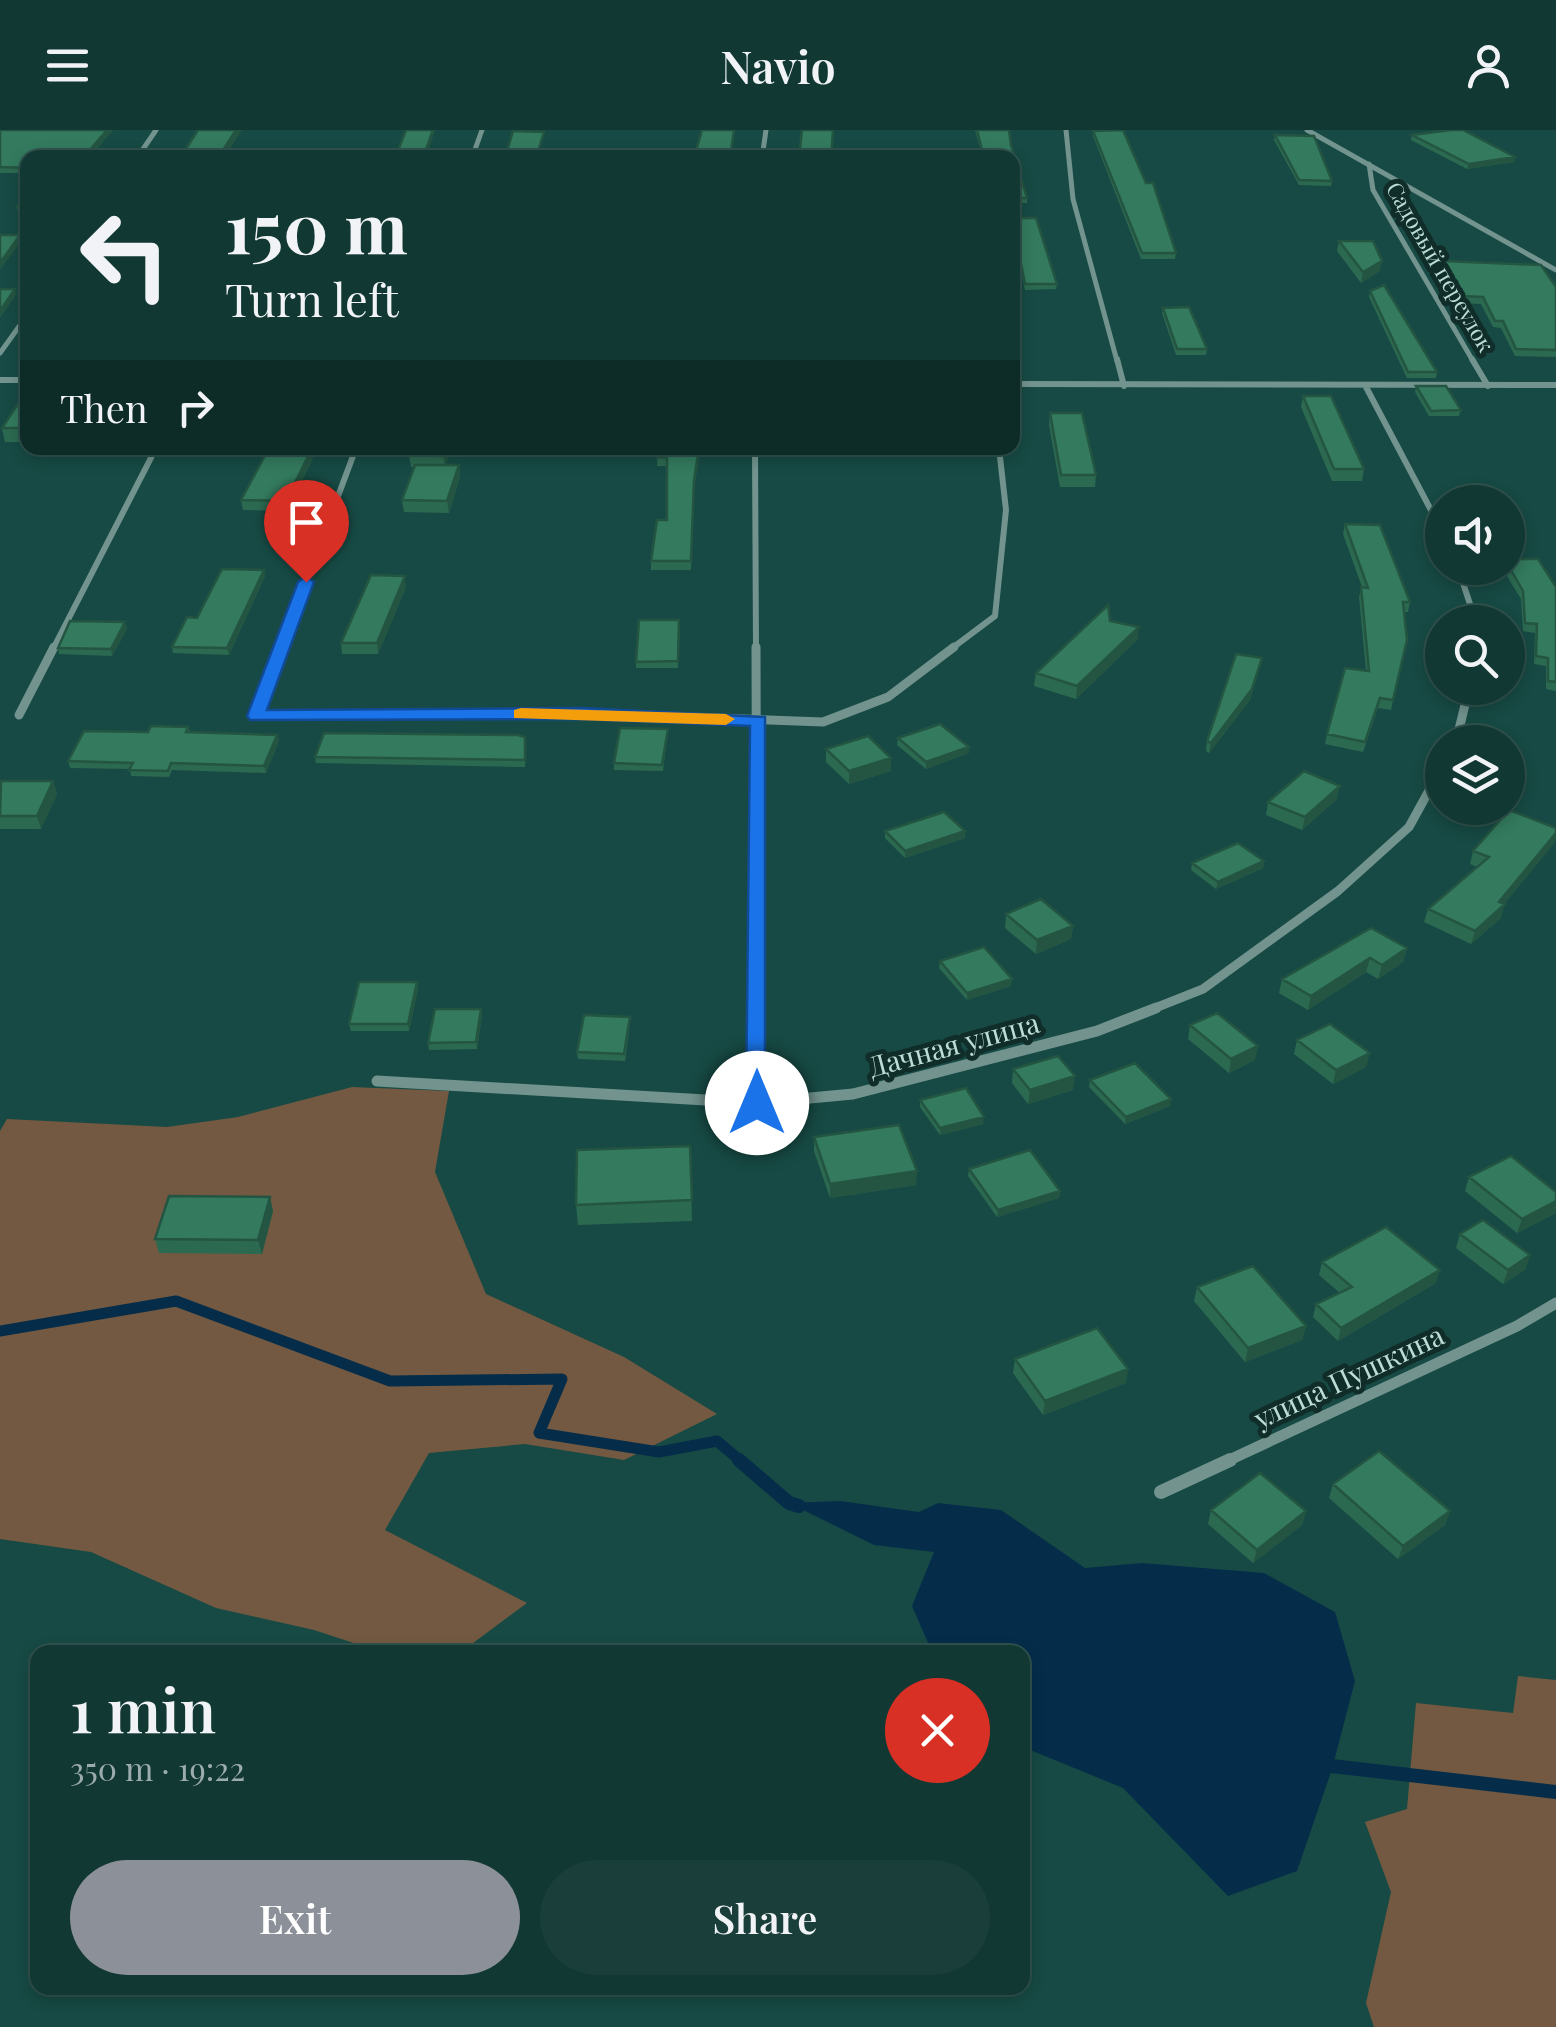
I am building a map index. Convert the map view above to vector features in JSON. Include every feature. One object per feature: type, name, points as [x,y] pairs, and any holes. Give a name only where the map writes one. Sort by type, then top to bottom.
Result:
[{"type":"street","points":[[1066,130],[1073,199],[1124,386]]},
{"type":"street","points":[[1306,130],[1556,270]]},
{"type":"street","name":"Садовый переулок","points":[[1368,164],[1372,190],[1488,386]]},
{"type":"street","points":[[0,353],[20,325]]},
{"type":"street","points":[[1020,384],[1556,385]]},
{"type":"street","points":[[1366,387],[1425,499]]},
{"type":"street","points":[[19,715],[152,455]]},
{"type":"street","points":[[353,455],[256,716],[581,713],[823,722],[872,706],[995,616],[1006,510],[1000,455]]},
{"type":"street","points":[[755,455],[759,720],[757,1103]]},
{"type":"street","name":"Дачная улица","points":[[377,1081],[757,1103],[872,1090],[1097,1031],[1203,989],[1338,891],[1409,827],[1425,797]]},
{"type":"street","name":"улица Пушкина","points":[[1162,1492],[1517,1326],[1556,1303]]},
{"type":"shaded area","points":[[352,1087],[449,1091],[435,1172],[486,1294],[624,1357],[717,1414],[624,1460],[525,1444],[429,1453],[385,1530],[527,1603],[470,1645],[360,1645],[314,1630],[216,1608],[91,1552],[0,1539],[0,1131],[7,1119],[167,1127],[238,1117]]},
{"type":"shaded area","points":[[1518,1676],[1556,1680],[1556,2027],[1374,2027],[1366,2003],[1391,1892],[1365,1822],[1407,1809],[1416,1703],[1513,1713]]},
{"type":"water","points":[[840,1501],[919,1512],[938,1503],[1001,1510],[1085,1568],[1142,1563],[1264,1573],[1335,1612],[1355,1681],[1332,1769],[1297,1871],[1228,1896],[1123,1788],[1030,1750],[1030,1645],[929,1645],[912,1606],[934,1552],[874,1545],[789,1503]]},
{"type":"building","points":[[0,130],[107,130],[90,150],[20,150],[20,168],[0,167]]},
{"type":"building","points":[[198,130],[236,130],[223,150],[185,150]]},
{"type":"building","points":[[406,130],[433,130],[426,150],[398,150]]},
{"type":"building","points":[[702,130],[734,130],[731,150],[696,150]]},
{"type":"building","points":[[802,130],[833,130],[832,150],[800,150]]},
{"type":"building","points":[[977,130],[1009,130],[1013,150],[982,150]]},
{"type":"building","points":[[1123,130],[1146,183],[1153,183],[1176,253],[1142,253],[1093,131]]},
{"type":"building","points":[[1463,130],[1515,157],[1469,164],[1412,135]]},
{"type":"building","points":[[513,131],[544,132],[538,150],[507,150]]},
{"type":"building","points":[[1275,135],[1314,136],[1332,181],[1299,180]]},
{"type":"building","points":[[1020,175],[1027,198],[1020,198]]},
{"type":"building","points":[[1020,218],[1036,218],[1057,284],[1025,284],[1020,259]]},
{"type":"building","points":[[0,235],[20,235],[0,263]]},
{"type":"building","points":[[1339,241],[1373,241],[1382,261],[1363,272]]},
{"type":"building","points":[[1444,261],[1541,265],[1556,287],[1556,350],[1516,349],[1503,321],[1495,321],[1483,297],[1462,296]]},
{"type":"building","points":[[1384,285],[1437,372],[1408,372],[1370,291]]},
{"type":"building","points":[[0,289],[15,289],[0,311]]},
{"type":"building","points":[[1189,307],[1207,349],[1177,349],[1163,308]]},
{"type":"building","points":[[1416,386],[1446,386],[1461,410],[1431,411]]},
{"type":"building","points":[[1303,396],[1331,396],[1364,469],[1334,469]]},
{"type":"building","points":[[20,401],[20,428],[2,428]]},
{"type":"building","points":[[1050,413],[1082,413],[1096,475],[1061,475]]},
{"type":"building","points":[[265,455],[309,455],[286,501],[241,500]]},
{"type":"building","points":[[698,455],[691,561],[651,561],[657,520],[667,520],[667,458],[657,457]]},
{"type":"building","points":[[415,465],[459,465],[447,501],[402,500]]},
{"type":"building","points":[[1345,524],[1380,525],[1410,602],[1403,602],[1407,640],[1393,700],[1380,698],[1365,742],[1327,734],[1345,668],[1369,671],[1361,587],[1368,588]]},
{"type":"building","points":[[1525,559],[1538,559],[1556,587],[1556,682],[1548,681],[1548,658],[1536,656],[1537,624],[1525,623],[1520,585],[1525,585]]},
{"type":"building","points":[[222,569],[264,570],[227,648],[172,647],[187,617],[197,618]]},
{"type":"building","points":[[371,575],[405,576],[377,643],[341,643]]},
{"type":"building","points":[[1108,605],[1110,621],[1139,627],[1077,686],[1036,673]]},
{"type":"building","points":[[639,620],[679,620],[678,661],[636,662]]},
{"type":"building","points":[[70,621],[125,622],[111,649],[58,648]]},
{"type":"building","points":[[1236,654],[1262,658],[1252,689],[1211,743],[1207,741]]},
{"type":"building","points":[[940,724],[969,747],[926,762],[898,738]]},
{"type":"building","points":[[151,726],[188,727],[186,732],[277,735],[264,766],[171,763],[168,771],[129,770],[133,763],[68,761],[84,731],[148,732]]},
{"type":"building","points":[[620,728],[668,729],[662,765],[614,763]]},
{"type":"building","points":[[324,733],[518,735],[525,737],[525,760],[315,757]]},
{"type":"building","points":[[868,736],[891,758],[849,771],[826,749]]},
{"type":"building","points":[[1304,771],[1340,786],[1305,817],[1268,802]]},
{"type":"building","points":[[1,781],[53,781],[37,816],[0,816]]},
{"type":"building","points":[[944,812],[965,831],[905,851],[885,831]]},
{"type":"building","points":[[1525,816],[1556,828],[1556,833],[1499,902],[1505,904],[1475,931],[1428,909],[1489,857],[1473,851],[1496,825],[1525,825]]},
{"type":"building","points":[[1238,843],[1264,861],[1218,882],[1192,863]]},
{"type":"building","points":[[1041,899],[1073,926],[1037,940],[1006,914]]},
{"type":"building","points":[[1371,928],[1407,948],[1382,965],[1370,958],[1311,996],[1282,979]]},
{"type":"building","points":[[984,947],[1012,979],[967,993],[940,961]]},
{"type":"building","points":[[359,982],[417,982],[408,1024],[349,1024]]},
{"type":"building","points":[[435,1009],[481,1009],[476,1042],[428,1043]]},
{"type":"building","points":[[1217,1013],[1258,1046],[1231,1059],[1190,1025]]},
{"type":"building","points":[[584,1015],[630,1017],[624,1054],[577,1052]]},
{"type":"building","points":[[1330,1024],[1370,1053],[1336,1070],[1297,1040]]},
{"type":"building","points":[[1058,1056],[1075,1076],[1030,1090],[1013,1069]]},
{"type":"building","points":[[1135,1063],[1171,1099],[1126,1117],[1090,1080]]},
{"type":"building","points":[[966,1088],[984,1117],[940,1128],[920,1100]]},
{"type":"building","points":[[899,1125],[917,1171],[830,1184],[814,1137]]},
{"type":"building","points":[[690,1146],[692,1200],[576,1205],[577,1150]]},
{"type":"building","points":[[1030,1150],[1060,1191],[998,1210],[969,1169]]},
{"type":"building","points":[[1511,1156],[1556,1192],[1556,1201],[1522,1219],[1469,1177]]},
{"type":"building","points":[[169,1196],[270,1197],[258,1240],[155,1239]]},
{"type":"building","points":[[1483,1220],[1530,1255],[1508,1270],[1460,1234]]},
{"type":"building","points":[[1386,1227],[1440,1270],[1341,1328],[1316,1304],[1352,1287],[1322,1262]]},
{"type":"building","points":[[1253,1266],[1306,1326],[1248,1348],[1197,1287]]},
{"type":"building","points":[[1097,1328],[1128,1369],[1045,1401],[1015,1359]]},
{"type":"building","points":[[1379,1451],[1450,1511],[1403,1546],[1333,1484]]},
{"type":"building","points":[[1260,1473],[1306,1511],[1257,1550],[1211,1510]]},
{"type":"waterway","points":[[0,1331],[176,1301],[390,1381],[562,1379],[539,1433],[659,1452],[717,1441],[742,1462]]},
{"type":"waterway","points":[[739,1460],[789,1503],[799,1506]]},
{"type":"waterway","points":[[1323,1765],[1556,1792]]},
{"type":"slow traffic","points":[[521,714],[726,719]]},
{"type":"route","points":[[306,582],[256,716],[581,713],[759,720],[757,1103]]}]
